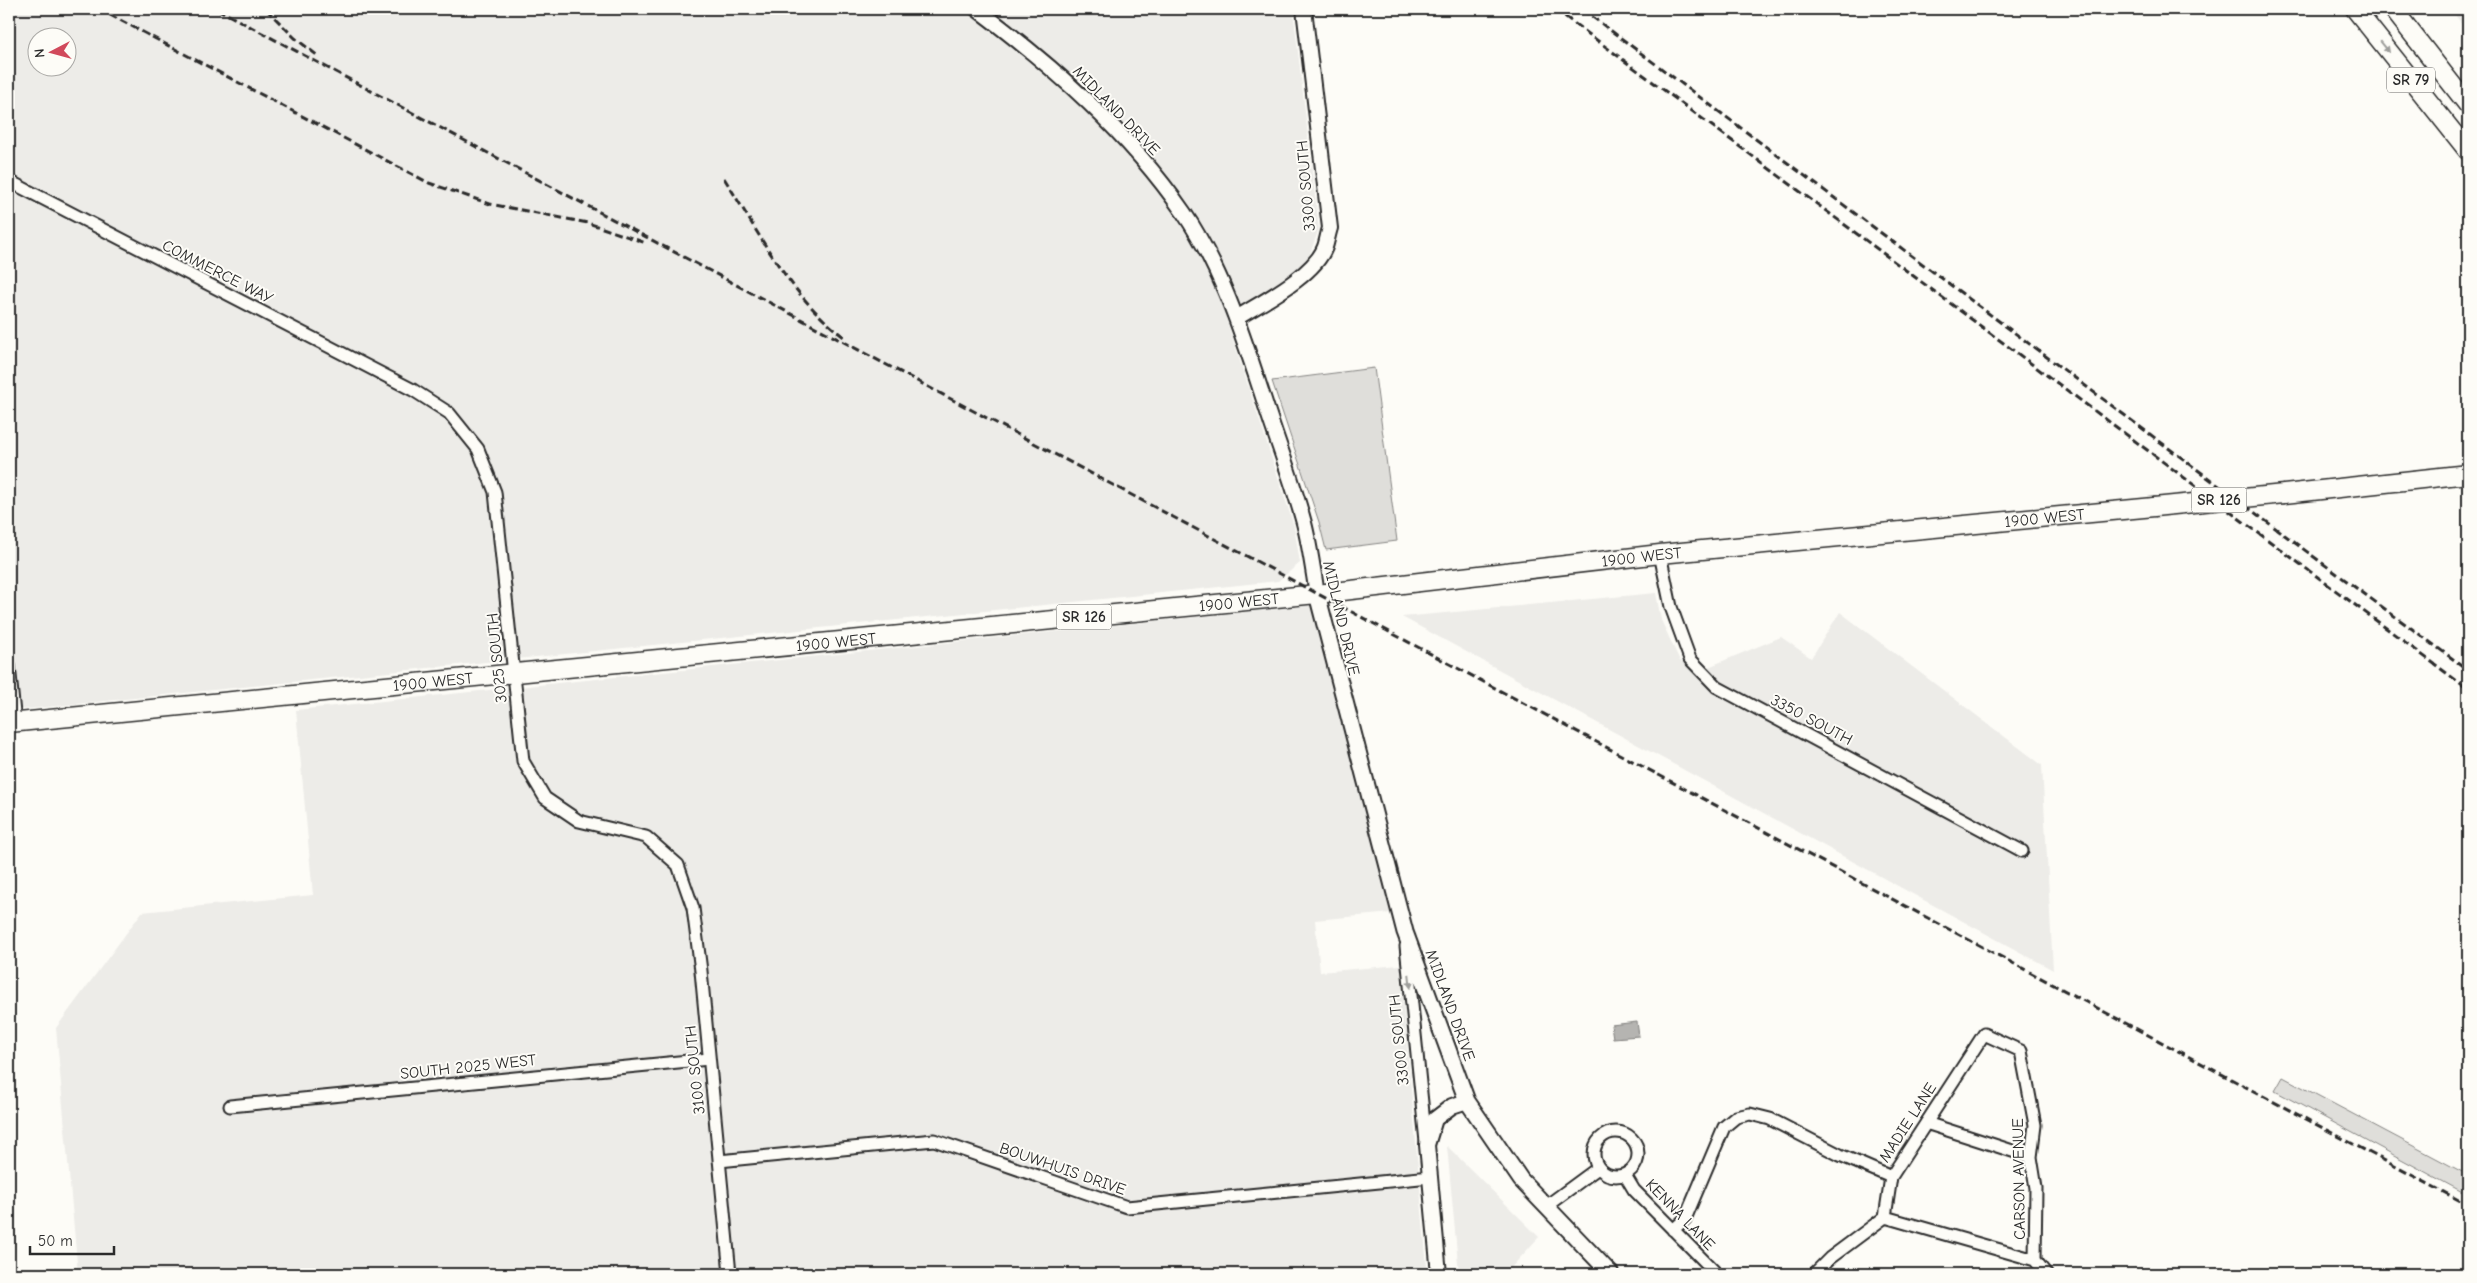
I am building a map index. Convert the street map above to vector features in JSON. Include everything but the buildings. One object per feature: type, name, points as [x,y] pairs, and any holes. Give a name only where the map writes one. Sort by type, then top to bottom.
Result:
[{"type":"main road","name":"SR 79","points":[[2355,9],[2468,151]]},
{"type":"main road","name":"SR 79","points":[[2393,9],[2468,105]]},
{"type":"main road","points":[[2453,84],[2468,100]]},
{"type":"main road","name":"1900 WEST","points":[[12,723],[1317,594],[1660,554],[2154,507],[2468,474]]},
{"type":"main road","name":"MIDLAND DRIVE","points":[[1317,594],[1405,932],[1467,1101],[1521,1180],[1610,1274]]},
{"type":"street","name":"MIDLAND DRIVE","points":[[977,9],[1034,52],[1100,113],[1137,152],[1184,214],[1210,258],[1237,318],[1304,523],[1317,594]]},
{"type":"street","name":"3300 SOUTH","points":[[1237,318],[1286,288],[1310,268],[1325,248],[1330,228],[1304,9]]},
{"type":"street","name":"COMMERCE WAY","points":[[9,181],[413,390]]},
{"type":"street","name":"3025 SOUTH","points":[[413,390],[449,413],[478,449],[496,492],[523,761],[544,798],[579,821],[646,837],[678,865]]},
{"type":"street","name":"3350 SOUTH","points":[[1660,554],[1671,607],[1690,659],[1717,687],[2022,851]]},
{"type":"street","points":[[9,666],[12,723]]},
{"type":"street","name":"3100 SOUTH","points":[[678,865],[693,908],[730,1274]]},
{"type":"street","name":"3300 SOUTH","points":[[1405,932],[1439,1274]]},
{"type":"street","name":"MADIE LANE","points":[[1885,1217],[1891,1177],[1984,1034],[2021,1051]]},
{"type":"street","name":"CARSON AVENUE","points":[[2021,1051],[2035,1125],[2032,1157],[2036,1188],[2035,1260],[2046,1274]]},
{"type":"street","name":"SOUTH 2025 WEST","points":[[230,1106],[709,1059]]},
{"type":"street","name":"3300 SOUTH","points":[[1427,1145],[1435,1119],[1452,1106],[1467,1101]]},
{"type":"street","points":[[1674,1230],[1685,1219],[1724,1127],[1736,1118],[1750,1114],[1770,1118],[1840,1155],[1891,1177]]},
{"type":"street","points":[[1926,1122],[2032,1157]]},
{"type":"street","points":[[1622,1132],[1634,1140],[1639,1155],[1635,1167],[1625,1175],[1611,1176],[1598,1168],[1594,1154],[1599,1139],[1607,1134],[1622,1132]]},
{"type":"street","name":"BOUWHUIS DRIVE","points":[[719,1161],[934,1140],[1127,1207],[1430,1178]]},
{"type":"street","points":[[1545,1207],[1598,1168]]},
{"type":"street","name":"KENNA LANE","points":[[1625,1175],[1634,1190],[1717,1274]]},
{"type":"street","points":[[1814,1274],[1830,1258],[1885,1217],[2035,1260]]},
{"type":"shaded area","points":[[9,9],[1293,9],[1319,229],[1308,259],[1278,284],[1226,318],[1294,526],[1300,563],[1278,581],[9,711]]},
{"type":"shaded area","points":[[2450,9],[2468,9],[2468,31]]},
{"type":"shaded area","points":[[1374,368],[1397,541],[1326,550],[1319,522],[1272,381]]},
{"type":"shaded area","points":[[1656,593],[1661,620],[1680,661],[1706,668],[1781,637],[1811,658],[1840,612],[2042,765],[2053,970],[1402,617]]},
{"type":"shaded area","points":[[1311,605],[1392,913],[1315,920],[1320,972],[1400,965],[1427,1267],[1351,1274],[78,1274],[56,1028],[142,912],[313,895],[296,710]]},
{"type":"shaded area","points":[[1637,1022],[1639,1036],[1613,1038],[1611,1025]]},
{"type":"shaded area","points":[[2283,1077],[2468,1175],[2468,1195],[2275,1091]]},
{"type":"shaded area","points":[[1447,1146],[1539,1237],[1508,1271],[1508,1274],[1459,1274]]},
{"type":"railway","points":[[99,9],[429,183],[490,204],[588,223],[646,243]]},
{"type":"railway","points":[[217,9],[2468,1205]]},
{"type":"railway","points":[[266,9],[295,38],[318,56]]},
{"type":"railway","points":[[1555,9],[2468,689]]},
{"type":"railway","points":[[1582,9],[2310,554],[2468,670]]},
{"type":"railway","points":[[724,178],[777,264],[792,284],[825,321],[844,337]]}]
